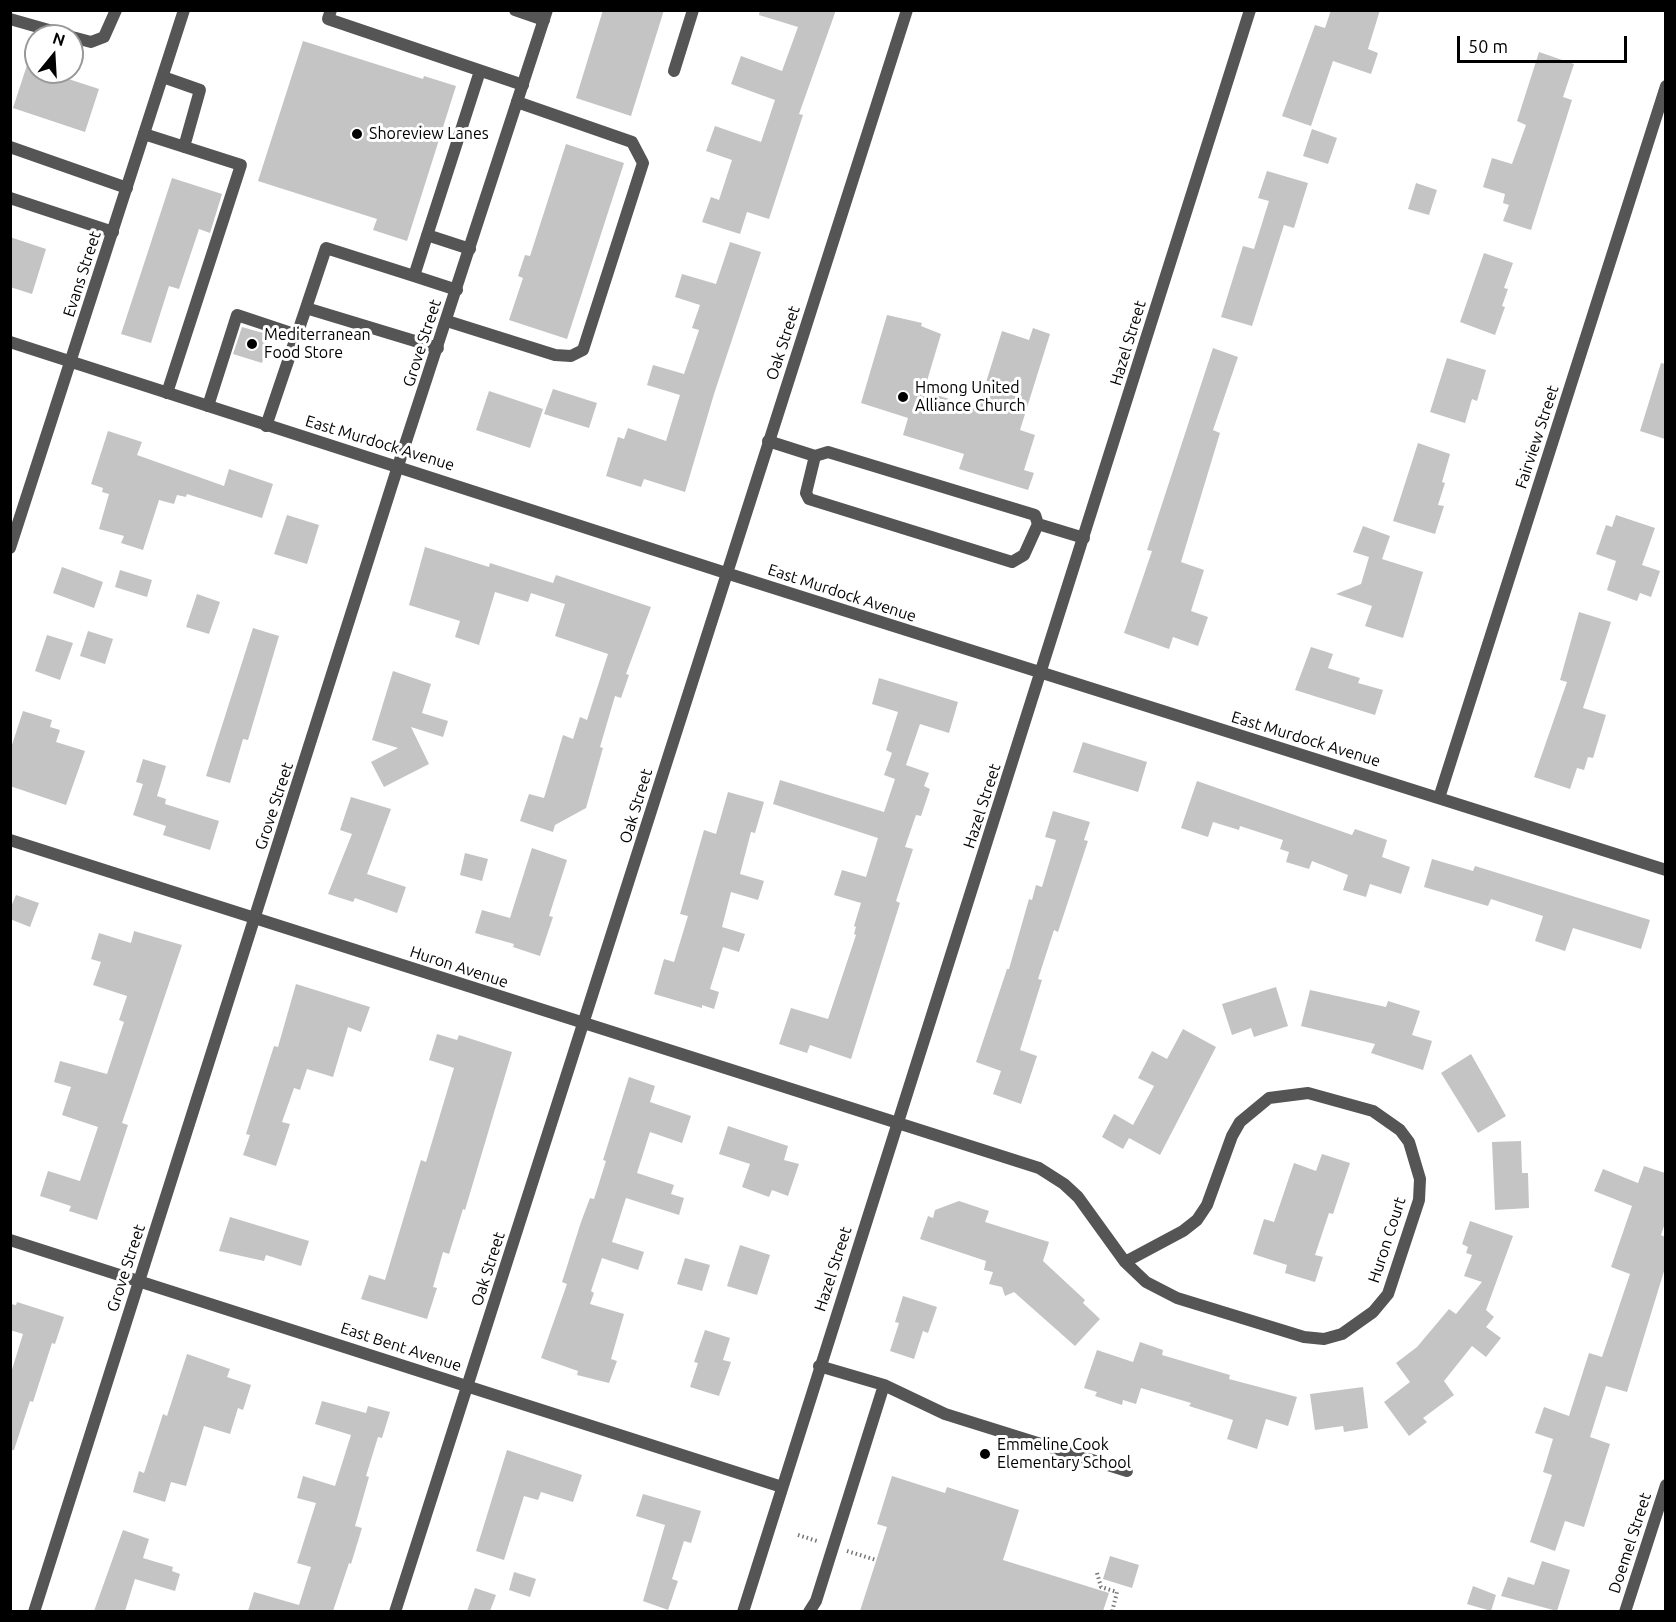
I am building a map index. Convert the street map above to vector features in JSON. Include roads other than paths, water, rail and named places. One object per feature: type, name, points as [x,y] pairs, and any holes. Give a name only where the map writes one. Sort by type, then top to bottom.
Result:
[{"type":"street","points":[[84,40],[91,42],[104,37],[116,10]]},
{"type":"street","name":"Evans Street","points":[[10,548],[184,10]]},
{"type":"street","points":[[331,10],[328,19],[523,86]]},
{"type":"street","points":[[515,10],[545,15]]},
{"type":"street","points":[[674,70],[693,10]]},
{"type":"street","name":"Oak Street","points":[[395,1611],[585,1023],[726,573],[907,10]]},
{"type":"street","name":"Hazel Street","points":[[743,1611],[1250,10]]},
{"type":"street","name":"Grove Street","points":[[34,1611],[398,466],[545,15]]},
{"type":"street","points":[[10,19],[28,24]]},
{"type":"street","points":[[414,276],[480,71]]},
{"type":"street","points":[[163,77],[200,90],[184,147]]},
{"type":"street","name":"Fairview Street","points":[[1439,798],[1665,86]]},
{"type":"street","points":[[447,321],[555,356],[571,356],[584,350],[643,163],[632,142],[518,102]]},
{"type":"street","points":[[144,134],[241,165],[167,393]]},
{"type":"street","points":[[10,147],[127,188]]},
{"type":"street","points":[[10,198],[113,232]]},
{"type":"street","points":[[426,235],[470,249]]},
{"type":"street","points":[[266,426],[326,248],[457,290]]},
{"type":"street","points":[[306,308],[438,348]]},
{"type":"street","points":[[208,406],[237,315],[297,335]]},
{"type":"street","name":"East Murdock Avenue","points":[[10,342],[1041,674],[1665,870]]},
{"type":"street","points":[[768,441],[815,456],[828,452],[1035,515],[1038,524],[1024,555],[1012,562],[808,500],[806,493],[815,456]]},
{"type":"street","points":[[1038,524],[1084,538]]},
{"type":"street","name":"Huron Avenue","points":[[10,840],[898,1125]]},
{"type":"street","name":"Huron Court","points":[[898,1125],[1039,1168],[1051,1175],[1078,1197],[1125,1262],[1146,1282],[1177,1298],[1304,1337],[1324,1339],[1342,1334],[1358,1325],[1388,1294],[1419,1200],[1420,1179],[1409,1142],[1400,1130],[1373,1111],[1308,1093],[1269,1098],[1240,1122],[1232,1136],[1207,1205],[1197,1220],[1183,1231],[1125,1262]]},
{"type":"street","name":"East Bent Avenue","points":[[10,1240],[782,1487]]},
{"type":"street","points":[[819,1366],[884,1385],[945,1414],[1127,1471]]},
{"type":"street","points":[[809,1611],[816,1601],[884,1385]]},
{"type":"street","name":"Doemel Street","points":[[1625,1611],[1665,1485]]},
{"type":"place","name":"Shoreview Lanes","points":[[357,134]]},
{"type":"place","name":"Mediterranean Food Store","points":[[252,344]]},
{"type":"place","name":"Hmong United Alliance Church","points":[[903,397]]},
{"type":"place","name":"Emmeline Cook Elementary School","points":[[985,1454]]}]
